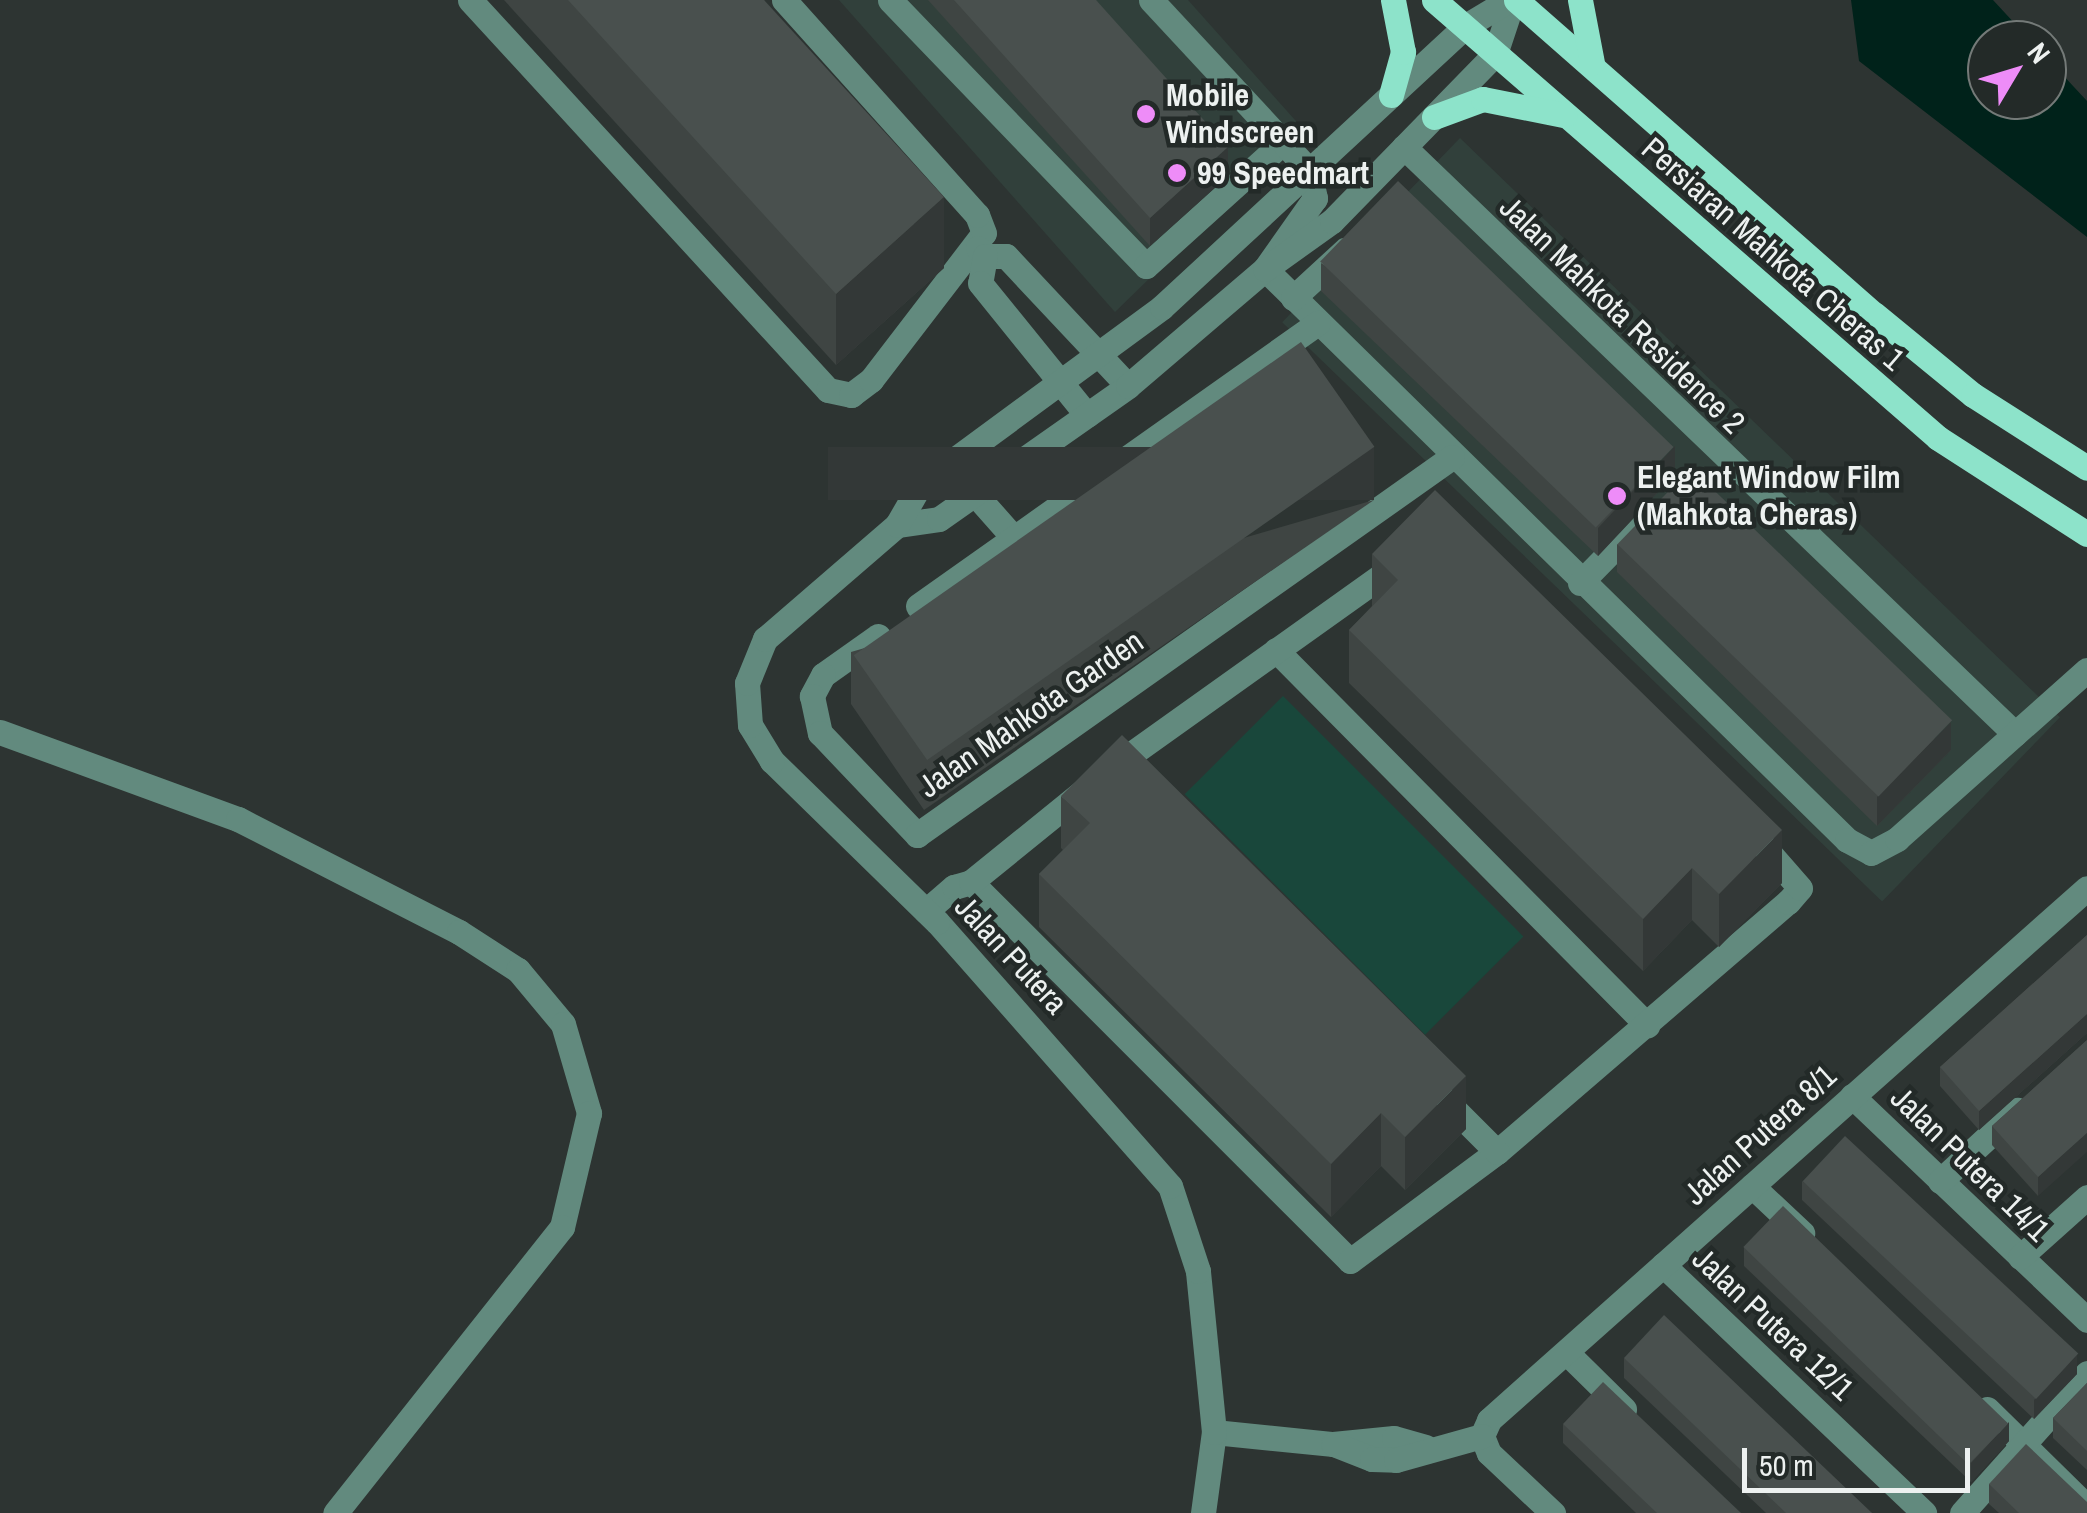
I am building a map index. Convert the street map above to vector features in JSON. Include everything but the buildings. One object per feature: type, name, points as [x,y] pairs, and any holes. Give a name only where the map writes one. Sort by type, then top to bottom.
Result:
[{"type":"main road","points":[[1391,95],[1404,52],[1393,0]]},
{"type":"main road","name":"Persiaran Mahkota Cheras 1","points":[[1434,0],[1938,438],[2087,534]]},
{"type":"main road","name":"Persiaran Mahkota Cheras 1","points":[[1513,0],[1959,384],[2087,468]]},
{"type":"main road","points":[[1580,0],[1581,30],[1594,68]]},
{"type":"main road","points":[[1434,116],[1483,99],[1564,115]]},
{"type":"street","points":[[470,0],[828,390],[851,395],[871,380],[982,252]]},
{"type":"street","points":[[784,0],[977,215],[984,233],[980,283],[1087,415]]},
{"type":"street","points":[[890,0],[1146,266],[1282,144]]},
{"type":"street","points":[[1151,0],[1310,170],[1315,198],[1265,269],[1580,583],[1847,840],[1871,853],[1897,839],[2087,670]]},
{"type":"street","name":"Jalan Putera","points":[[1202,1513],[1214,1432],[1198,1270],[1170,1186],[932,916],[772,761],[750,725],[747,683],[765,639],[897,524],[920,485],[1162,308],[1464,27],[1513,0]]},
{"type":"street","name":"Jalan Putera","points":[[897,524],[939,519],[1128,386],[1265,269],[1332,222],[1495,54],[1513,0]]},
{"type":"street","name":"Jalan Mahkota Residence 2","points":[[1404,147],[1422,179],[1706,455],[2015,734]]},
{"type":"street","points":[[1294,298],[1361,235]]},
{"type":"street","points":[[982,252],[1006,256],[1128,386]]},
{"type":"street","name":"Jalan Mahkota Garden","points":[[1318,323],[824,675],[812,696],[820,734],[917,835],[1452,456]]},
{"type":"street","points":[[974,494],[1014,537]]},
{"type":"street","points":[[1580,583],[1660,502]]},
{"type":"street","points":[[932,916],[971,882],[1120,774],[1276,650],[1422,547]]},
{"type":"street","points":[[1276,650],[1647,1025]]},
{"type":"street","points":[[0,732],[238,818],[459,932],[518,970],[563,1024],[589,1113],[562,1227],[335,1513]]},
{"type":"street","points":[[971,882],[1350,1261],[1497,1152],[1800,888],[1737,820]]},
{"type":"street","name":"Jalan Putera 8/1","points":[[1482,1436],[1489,1420],[2087,888]]},
{"type":"street","points":[[1428,1083],[1497,1152]]},
{"type":"street","points":[[1940,1181],[2034,1094]]},
{"type":"street","name":"Jalan Putera 14/1","points":[[1852,1096],[2087,1320]]},
{"type":"street","points":[[1752,1186],[1824,1254]]},
{"type":"street","points":[[2020,1257],[2087,1197]]},
{"type":"street","name":"Jalan Putera 12/1","points":[[1663,1265],[1924,1513]]},
{"type":"street","points":[[1567,1353],[1648,1433]]},
{"type":"street","points":[[1962,1513],[2087,1374]]},
{"type":"street","points":[[1967,1390],[2087,1507]]},
{"type":"street","points":[[1214,1432],[1334,1444],[1394,1438],[1426,1447],[1482,1436],[1489,1454],[1552,1513]]},
{"type":"shaded area","points":[[839,0],[1188,0],[1303,129],[1115,312]]},
{"type":"shaded area","points":[[1851,0],[1993,0],[2012,20],[1967,20],[1967,120],[2067,120],[2067,80],[2087,101],[2087,237],[1859,61]]},
{"type":"shaded area","points":[[1460,138],[2060,717],[1882,901],[1282,322]]},
{"type":"shaded area","points":[[1283,696],[1523,936],[1425,1035],[1185,794]]},
{"type":"place","name":"Mobile Windscreen","points":[[1146,114]]},
{"type":"place","name":"99 Speedmart","points":[[1177,173]]},
{"type":"place","name":"Elegant Window Film (Mahkota Cheras)","points":[[1617,496]]}]
